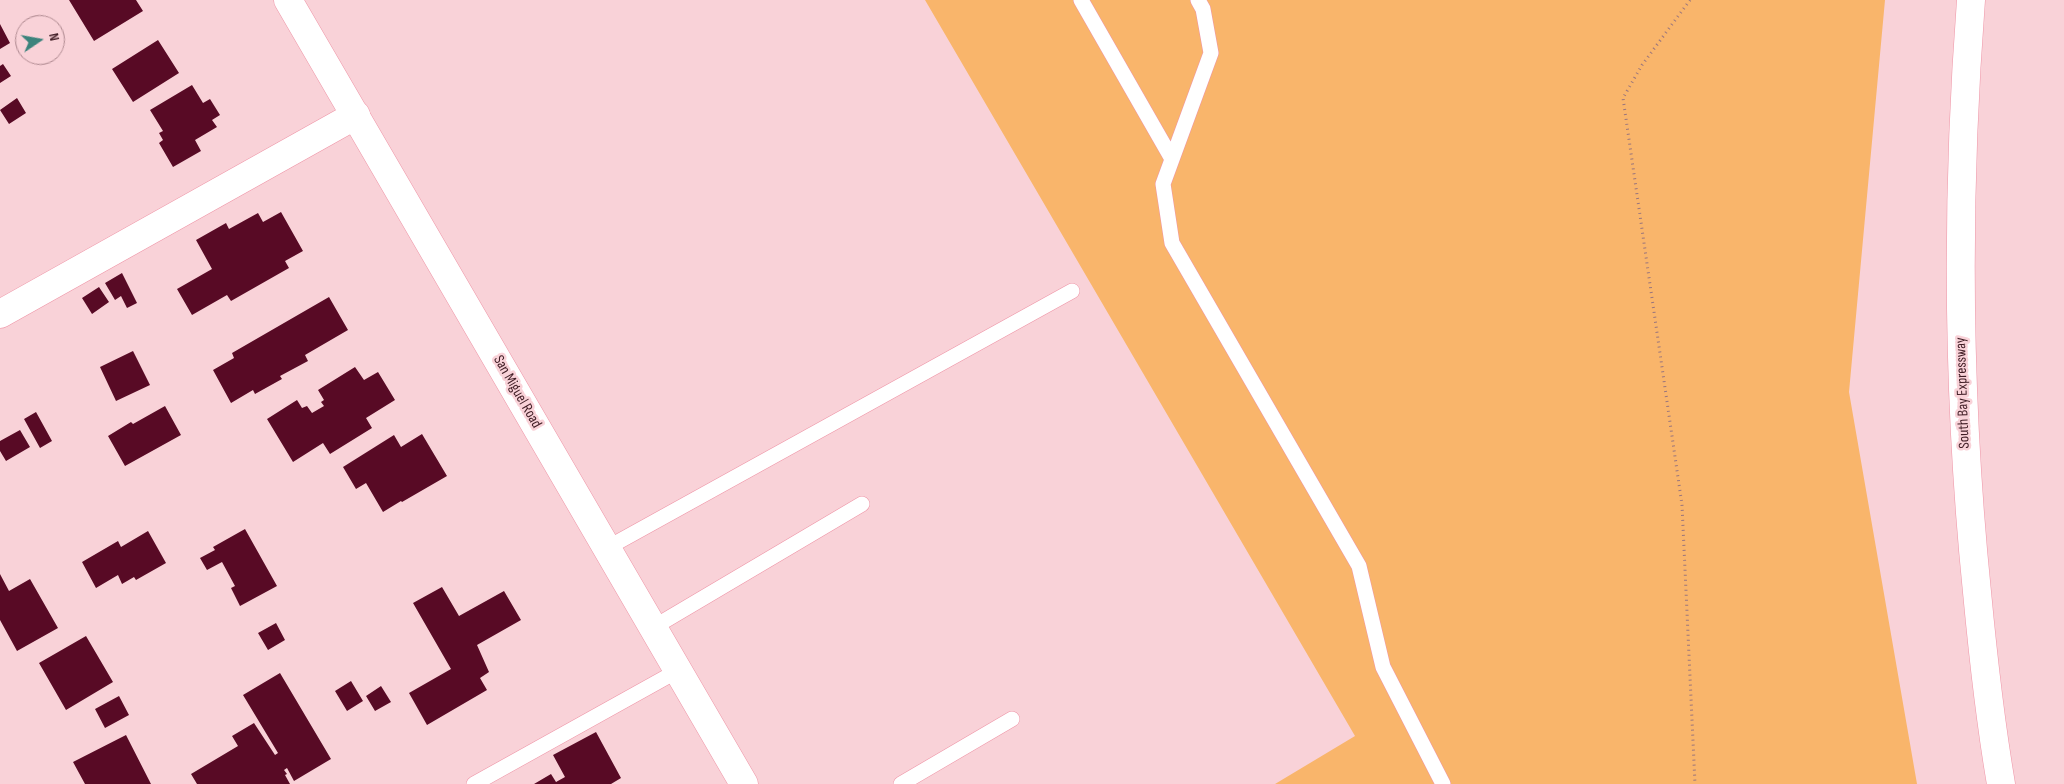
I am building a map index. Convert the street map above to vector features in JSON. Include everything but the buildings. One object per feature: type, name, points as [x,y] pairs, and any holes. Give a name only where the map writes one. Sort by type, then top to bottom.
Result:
[{"type":"main road","name":"San Miguel Road","points":[[288,0],[744,784]]},
{"type":"main road","name":"South Bay Expressway","points":[[1971,0],[1965,77],[1961,193],[1960,309],[1964,425],[1983,657],[2001,784]]},
{"type":"main road","points":[[0,314],[356,115]]},
{"type":"lane","points":[[1081,0],[1172,159]]},
{"type":"lane","points":[[1198,0],[1203,9],[1211,52],[1163,184],[1172,243],[1358,566],[1383,667],[1444,784]]},
{"type":"lane","points":[[607,548],[1072,292]]},
{"type":"lane","points":[[654,627],[862,504]]},
{"type":"lane","points":[[474,784],[678,670]]},
{"type":"lane","points":[[901,784],[1012,719]]},
{"type":"path","points":[[1690,0],[1642,65],[1623,98],[1682,505],[1695,784]]},
{"type":"shaded area","points":[[925,0],[1885,0],[1849,392],[1917,784],[1275,784],[1355,736]]}]
